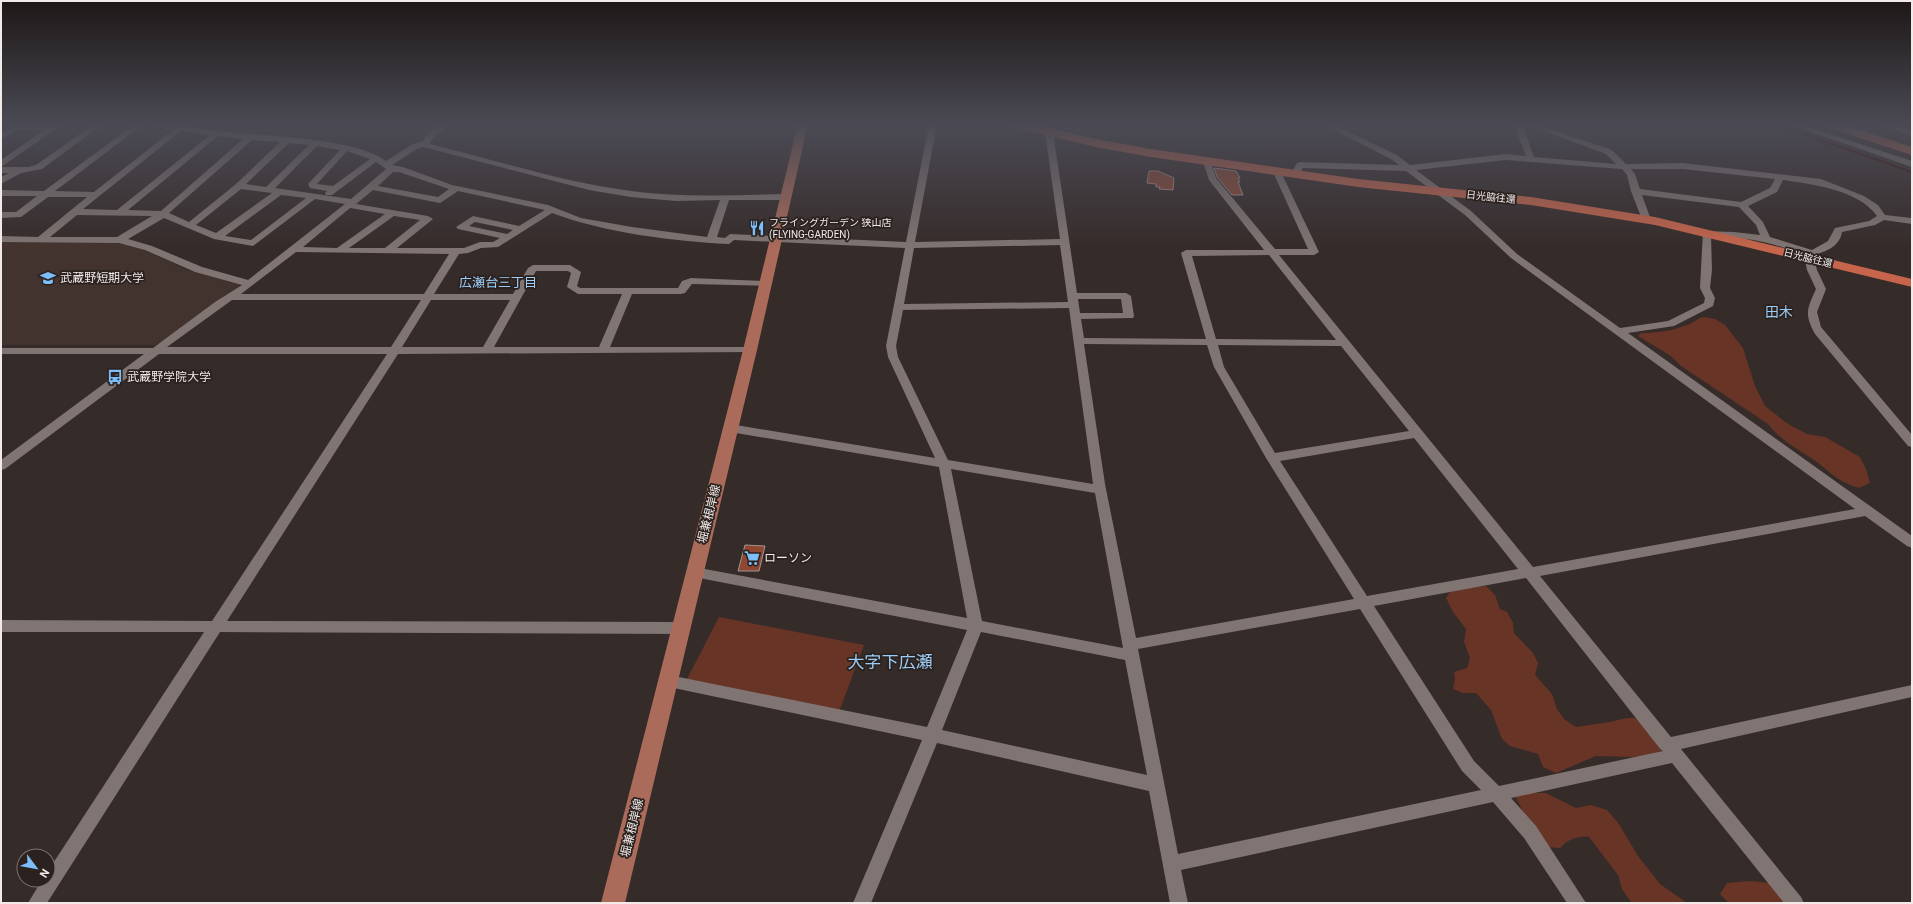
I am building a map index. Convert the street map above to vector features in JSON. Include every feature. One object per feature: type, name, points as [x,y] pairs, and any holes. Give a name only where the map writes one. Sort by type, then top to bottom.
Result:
[{"type":"highway","name":"日光脇往還","points":[[1241,166],[1404,189],[1531,201],[1646,220],[1808,255],[1912,283]]},
{"type":"main road","name":"堀兼根岸線","points":[[613,903],[750,350],[793,166]]},
{"type":"street","points":[[1,170],[29,170],[39,166]]},
{"type":"street","points":[[1,215],[18,215],[83,166]]},
{"type":"street","points":[[42,238],[132,166]]},
{"type":"street","points":[[119,213],[176,166]]},
{"type":"street","points":[[120,240],[163,214],[217,166]]},
{"type":"street","points":[[190,225],[239,186],[260,166]]},
{"type":"street","points":[[268,191],[293,166]]},
{"type":"street","points":[[329,166],[312,184],[313,186],[334,189]]},
{"type":"street","points":[[76,212],[163,214],[217,236],[253,243],[317,198],[334,189],[365,166]]},
{"type":"street","points":[[1,466],[157,350],[250,284],[371,188],[390,166]]},
{"type":"street","points":[[391,166],[421,178],[552,210],[578,220],[711,240],[728,241],[730,237],[911,245],[1064,242]]},
{"type":"street","points":[[509,166],[597,188],[653,196],[725,198],[786,197]]},
{"type":"street","points":[[862,903],[976,626],[944,464],[893,356],[892,346],[898,307],[925,166]]},
{"type":"street","points":[[1054,166],[1100,490],[1179,903]]},
{"type":"street","points":[[1209,166],[1212,178],[1342,343],[1795,903]]},
{"type":"street","points":[[1295,174],[1299,166]]},
{"type":"street","points":[[1343,166],[1408,168],[1424,166]]},
{"type":"street","points":[[1405,166],[1468,213],[1514,256],[1912,544]]},
{"type":"street","points":[[1624,166],[1631,174],[1646,220]]},
{"type":"street","points":[[1685,166],[1813,180],[1861,198],[1875,207],[1882,217]]},
{"type":"street","points":[[1,181],[18,170]]},
{"type":"street","points":[[1277,172],[1314,252],[1186,253],[1219,367],[1272,458],[1468,766],[1497,794],[1530,832],[1577,903]]},
{"type":"street","points":[[1636,191],[1742,205],[1774,190],[1780,177]]},
{"type":"street","points":[[239,186],[317,198],[428,219],[387,251]]},
{"type":"street","points":[[371,188],[440,200],[457,188]]},
{"type":"street","points":[[217,236],[279,192]]},
{"type":"street","points":[[1,193],[96,195]]},
{"type":"street","points":[[711,240],[725,198]]},
{"type":"street","points":[[1742,205],[1760,224],[1765,237]]},
{"type":"street","points":[[293,249],[339,251],[466,251],[480,245],[495,245],[552,210]]},
{"type":"street","points":[[339,251],[392,213]]},
{"type":"street","points":[[1808,255],[1834,242],[1838,236],[1838,230],[1872,223],[1882,217],[1912,221]]},
{"type":"street","points":[[509,237],[461,227],[473,219],[521,229]]},
{"type":"street","points":[[1619,332],[1670,324],[1704,308],[1709,304],[1710,298],[1705,288],[1707,270],[1706,233],[1765,237],[1808,255],[1821,289],[1812,312],[1811,319],[1820,334],[1912,443]]},
{"type":"street","points":[[1,238],[120,240],[151,247],[191,266],[250,284]]},
{"type":"street","points":[[37,903],[394,350],[455,252]]},
{"type":"street","points":[[487,350],[533,268],[570,268],[576,272],[572,287],[578,291],[681,291],[686,283],[691,281],[765,284]]},
{"type":"street","points":[[603,351],[628,292]]},
{"type":"street","points":[[898,307],[1073,306],[1126,296],[1129,316],[1073,306]]},
{"type":"street","points":[[231,297],[517,298]]},
{"type":"street","points":[[1078,341],[1342,343]]},
{"type":"street","points":[[1,351],[750,350]]},
{"type":"street","points":[[730,428],[1100,490]]},
{"type":"street","points":[[1272,458],[1417,434]]},
{"type":"street","points":[[694,572],[976,626],[1130,650],[1363,601],[1867,511]]},
{"type":"street","points":[[1,626],[682,628]]},
{"type":"street","points":[[669,681],[932,735],[1157,785]]},
{"type":"street","points":[[1172,864],[1497,794],[1912,691]]},
{"type":"shaded area","points":[[1892,166],[1898,166],[1912,171],[1912,173]]},
{"type":"shaded area","points":[[1,241],[115,243],[136,246],[185,269],[240,285],[161,343],[154,345],[1,345]]},
{"type":"shaded area","points":[[1704,317],[1715,319],[1725,325],[1743,348],[1755,386],[1765,406],[1788,424],[1807,434],[1825,437],[1860,457],[1866,469],[1870,483],[1859,488],[1841,480],[1784,440],[1768,424],[1681,366],[1671,356],[1638,336],[1641,333],[1676,329]]},
{"type":"shaded area","points":[[1486,586],[1495,595],[1500,609],[1507,612],[1513,623],[1514,633],[1533,653],[1538,663],[1535,675],[1552,694],[1557,709],[1564,719],[1576,727],[1634,718],[1639,720],[1647,727],[1661,751],[1632,757],[1596,756],[1556,773],[1543,767],[1538,754],[1510,746],[1502,739],[1491,710],[1476,693],[1463,693],[1453,689],[1455,679],[1454,672],[1467,668],[1470,658],[1464,642],[1466,629],[1453,612],[1446,598],[1451,590]]},
{"type":"shaded area","points":[[719,617],[864,645],[839,712],[686,681]]},
{"type":"shaded area","points":[[1531,793],[1546,793],[1576,808],[1591,805],[1607,810],[1619,824],[1638,856],[1660,884],[1687,903],[1631,902],[1622,889],[1618,875],[1589,837],[1573,839],[1566,842],[1560,848],[1547,847],[1522,810],[1516,797]]},
{"type":"shaded area","points":[[1750,881],[1769,883],[1785,903],[1729,903],[1720,894],[1727,883]]},
{"type":"building","points":[[1214,168],[1236,171],[1240,178],[1238,178],[1240,182],[1238,182],[1243,195],[1232,195],[1217,177]]},
{"type":"building","points":[[1149,171],[1158,171],[1174,178],[1173,190],[1159,189],[1160,187],[1156,187],[1156,184],[1147,183]]},
{"type":"building","name":"ローソン","points":[[745,545],[765,546],[759,571],[738,571]]},
{"type":"place","name":"フライングガーデン 狭山店 (FLYING-GARDEN)","points":[[757,228]]},
{"type":"place","name":"武蔵野短期大学","points":[[48,278]]},
{"type":"place","name":"武蔵野学院大学","points":[[115,377]]},
{"type":"place","name":"ローソン","points":[[752,558]]},
{"type":"district","name":"広瀬台三丁目","points":[[498,282]]},
{"type":"district","name":"田木","points":[[1779,312]]},
{"type":"district","name":"大字下広瀬","points":[[890,662]]}]
